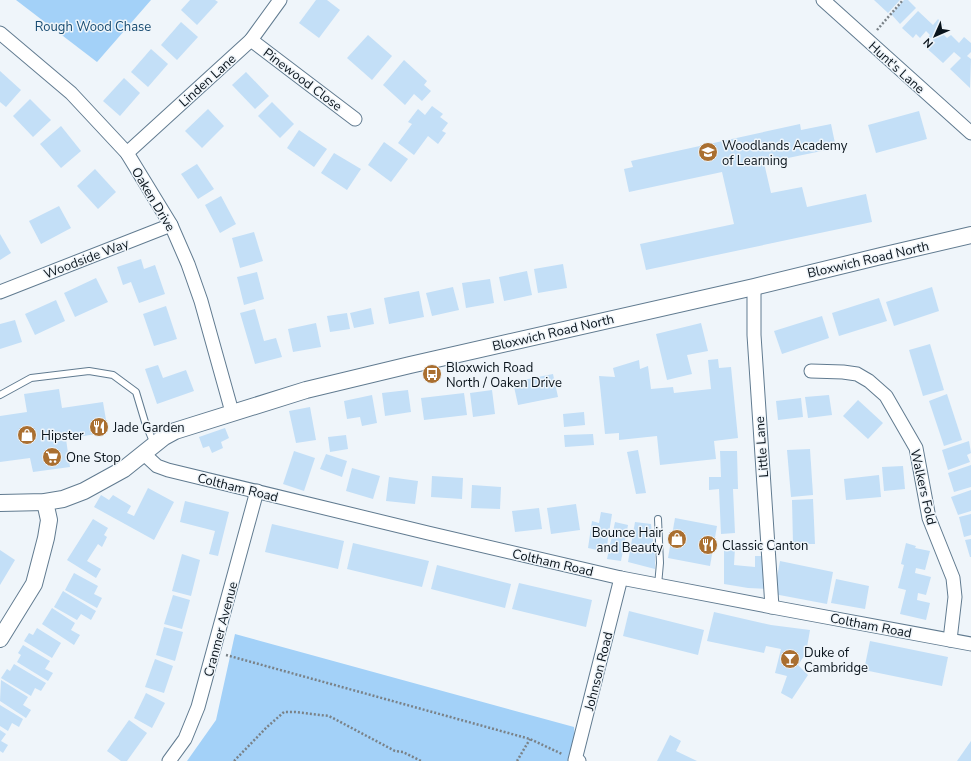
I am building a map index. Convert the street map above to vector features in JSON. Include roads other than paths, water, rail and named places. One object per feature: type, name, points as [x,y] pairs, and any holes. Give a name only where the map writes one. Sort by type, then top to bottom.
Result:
[{"type":"street","name":"Linden Lane","points":[[127,153],[252,40],[280,0]]},
{"type":"street","name":"Hunt's Lane","points":[[823,0],[971,133]]},
{"type":"street","name":"Oaken Drive","points":[[0,33],[71,94],[127,153],[171,225],[188,264],[201,301],[232,412]]},
{"type":"street","name":"Pinewood Close","points":[[252,40],[355,119]]},
{"type":"street","name":"Woodside Way","points":[[0,292],[171,225]]},
{"type":"street","name":"Bloxwich Road North","points":[[0,503],[45,502],[63,499],[84,491],[124,469],[164,437],[175,431],[306,390],[410,364],[754,287],[971,235]]},
{"type":"street","name":"Little Lane","points":[[754,287],[754,335],[772,607]]},
{"type":"street","name":"Walkers Fold","points":[[811,372],[843,372],[857,374],[869,381],[886,396],[916,448],[929,518],[953,578],[955,597],[950,640]]},
{"type":"street","name":"Coltham Road","points":[[149,449],[157,466],[168,470],[428,533],[621,578],[971,644]]},
{"type":"street","name":"Cranmer Avenue","points":[[169,761],[185,739],[194,720],[214,652],[257,491]]},
{"type":"street","points":[[0,639],[34,584],[49,520],[45,502]]},
{"type":"street","name":"Johnson Road","points":[[577,760],[621,578]]},
{"type":"lane","points":[[0,395],[31,378],[89,371],[113,375],[136,392],[145,422],[149,449]]},
{"type":"lane","points":[[658,519],[660,563],[658,585]]},
{"type":"place","name":"Woodlands Academy of Learning","points":[[708,152]]},
{"type":"place","name":"Bloxwich Road North / Oaken Drive","points":[[432,374]]},
{"type":"place","name":"Jade Garden","points":[[99,427]]},
{"type":"place","name":"Hipster","points":[[27,435]]},
{"type":"place","name":"One Stop","points":[[52,457]]},
{"type":"place","name":"Bounce Hair and Beauty","points":[[677,539]]},
{"type":"place","name":"Classic Canton","points":[[708,545]]},
{"type":"place","name":"Duke of Cambridge","points":[[790,659]]},
{"type":"park label","name":"Rough Wood Chase","points":[[93,26]]}]
